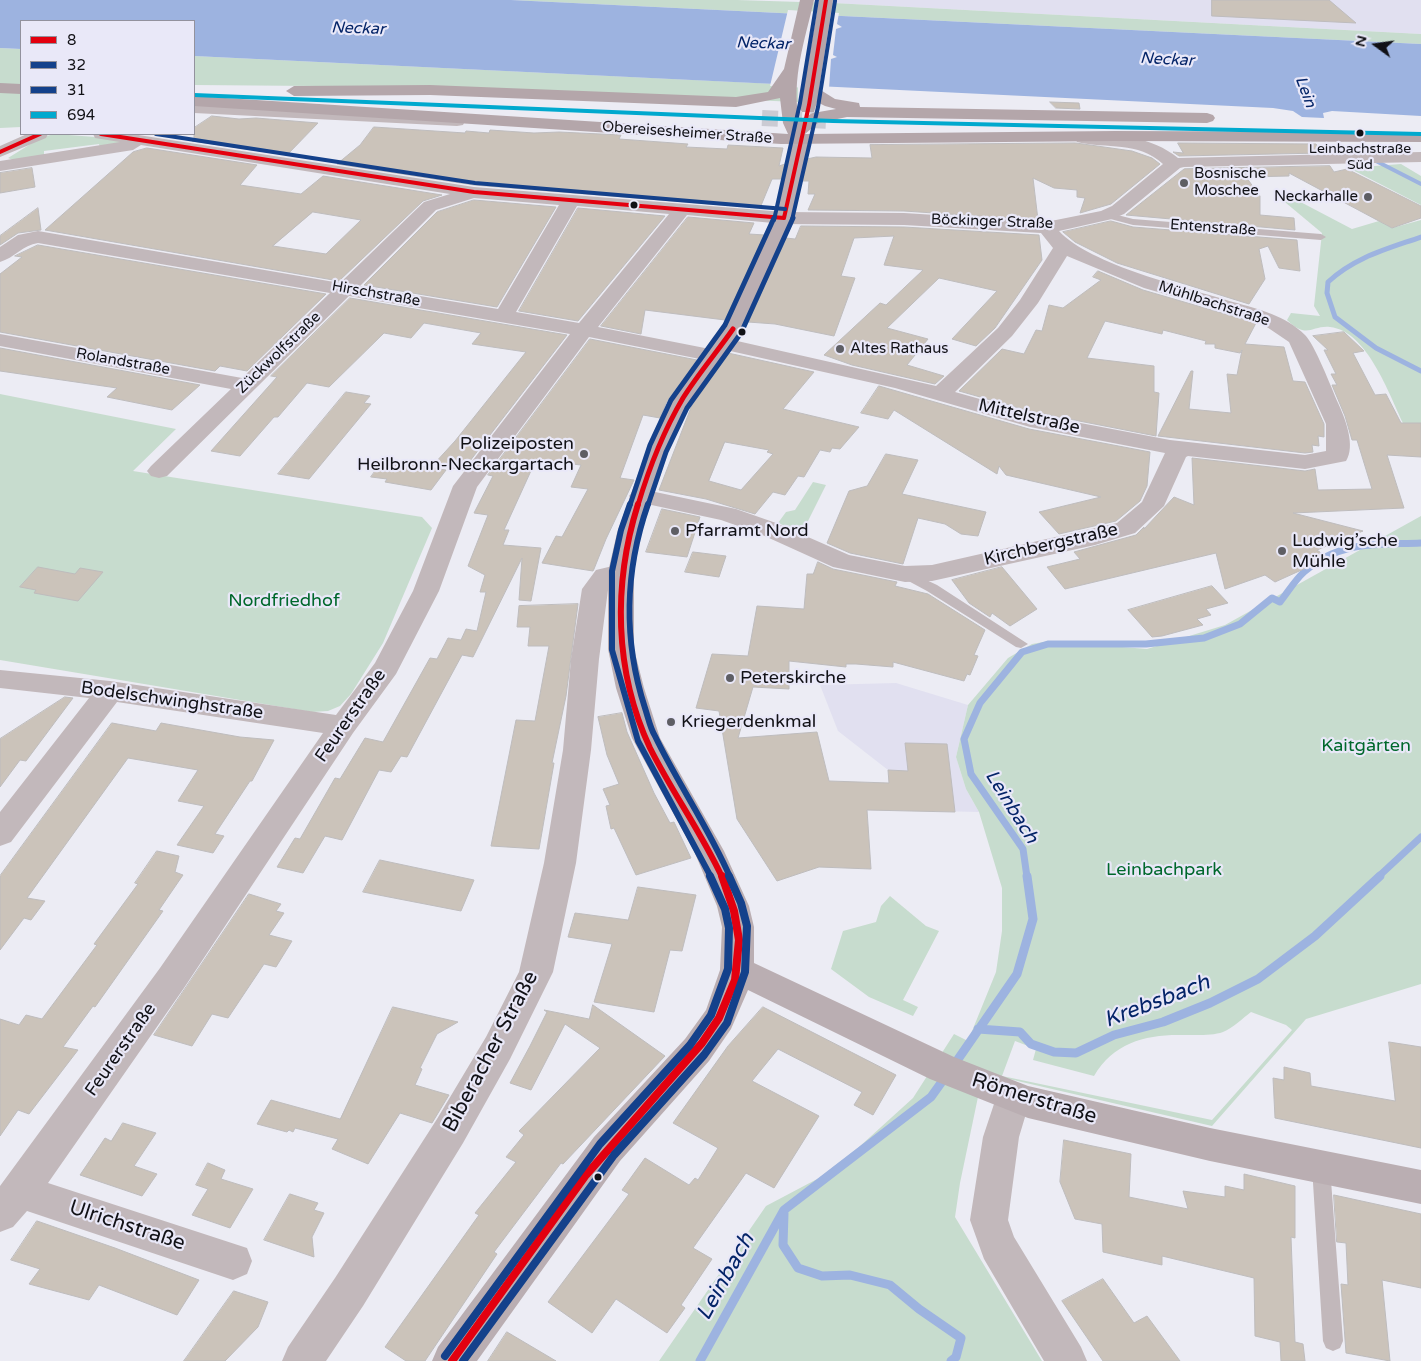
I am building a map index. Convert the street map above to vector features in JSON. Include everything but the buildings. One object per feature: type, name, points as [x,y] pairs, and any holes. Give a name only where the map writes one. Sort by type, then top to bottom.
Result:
[{"type":"main road","points":[[798,125],[785,90],[793,67],[807,0]]},
{"type":"main road","points":[[452,1361],[601,1157],[697,1050],[714,1027],[730,994],[737,970],[738,927],[734,906],[709,850],[646,738],[630,688],[621,649],[621,572],[640,496],[658,449],[679,404],[720,350],[744,309],[784,218],[798,125],[811,91],[826,0]]},
{"type":"main road","points":[[0,88],[20,89]]},
{"type":"main road","points":[[195,91],[430,90],[736,102],[774,96],[785,90]]},
{"type":"main road","points":[[811,91],[832,103],[840,105],[1004,113]]},
{"type":"main road","points":[[195,95],[762,118]]},
{"type":"main road","points":[[195,101],[526,123]]},
{"type":"main road","points":[[736,102],[798,125],[823,116],[847,112],[1004,113],[1300,121],[1421,129]]},
{"type":"main road","points":[[833,121],[1421,135]]},
{"type":"main road","name":"Obereisesheimer Straße","points":[[526,123],[724,137],[798,125],[1041,137]]},
{"type":"main road","points":[[1041,137],[1421,135]]},
{"type":"main road","name":"Römerstraße","points":[[737,970],[793,994],[971,1081],[1013,1098],[1051,1109],[1181,1139],[1421,1187]]},
{"type":"street","name":"Obereisesheimer Straße","points":[[195,108],[416,120],[526,123]]},
{"type":"street","points":[[0,152],[38,135]]},
{"type":"street","name":"Böckinger Straße","points":[[109,135],[474,192],[784,218],[904,219],[1046,228],[1106,215],[1126,204],[1174,164]]},
{"type":"street","name":"Obereisesheimer Straße","points":[[1041,137],[1117,140],[1159,151],[1174,164]]},
{"type":"street","points":[[0,166],[118,149],[135,144],[143,139]]},
{"type":"street","points":[[1174,164],[1421,157]]},
{"type":"street","points":[[1394,158],[1421,170]]},
{"type":"street","name":"Zückwolfstraße","points":[[159,471],[430,206],[474,192]]},
{"type":"street","points":[[504,316],[571,200]]},
{"type":"street","name":"Feurerstraße","points":[[10,1203],[172,978],[343,726],[386,667],[426,591],[465,486],[584,330],[682,210]]},
{"type":"street","name":"Mühlbachstraße","points":[[1046,228],[1063,248],[1151,284],[1265,318],[1298,339],[1337,424],[1338,456]]},
{"type":"street","name":"Hirschstraße","points":[[0,256],[25,239],[36,236],[584,330],[720,350]]},
{"type":"street","points":[[939,395],[1005,332],[1028,303],[1063,248]]},
{"type":"street","name":"Rolandstraße","points":[[0,340],[246,385]]},
{"type":"street","name":"Mittelstraße","points":[[720,350],[900,383],[1030,420],[1185,449],[1305,462],[1338,456]]},
{"type":"street","name":"Kirchbergstraße","points":[[640,496],[726,514],[767,528],[842,561],[905,574],[932,573],[1095,537],[1126,528],[1152,506],[1176,453],[1185,449]]},
{"type":"street","name":"Biberacher Straße","points":[[302,1361],[349,1292],[450,1131],[498,1048],[536,972],[560,863],[577,750],[585,659],[595,589],[604,576],[621,572]]},
{"type":"street","name":"Bodelschwinghstraße","points":[[0,678],[110,691],[343,726]]},
{"type":"street","points":[[0,834],[110,691]]},
{"type":"street","points":[[1013,1098],[1001,1138],[989,1220],[998,1246],[1068,1361]]},
{"type":"street","name":"Ulrichstraße","points":[[10,1203],[233,1261]]},
{"type":"lane","name":"Entenstraße","points":[[1106,215],[1132,222],[1321,236]]},
{"type":"lane","name":"Kirchbergstraße","points":[[905,574],[932,588],[1021,644]]},
{"type":"lane","points":[[1321,1167],[1333,1342]]},
{"type":"shaded area","points":[[834,0],[1421,0],[1421,34],[833,3]]},
{"type":"shaded area","points":[[896,683],[968,705],[956,757],[966,789],[979,812],[891,810],[888,770],[838,731],[820,685]]},
{"type":"green space","points":[[511,0],[737,0],[833,3],[1421,34],[1421,44]]},
{"type":"green space","points":[[0,48],[20,49],[20,127],[0,128]]},
{"type":"green space","points":[[195,56],[798,85],[798,102],[436,87],[195,85]]},
{"type":"green space","points":[[68,135],[122,139],[118,146],[100,148],[99,144],[44,151],[44,156],[13,160],[8,158],[42,137]]},
{"type":"green space","points":[[1401,164],[1421,176],[1421,205],[1349,168]]},
{"type":"green space","points":[[1304,193],[1291,197],[1352,229],[1379,221],[1392,228],[1421,220],[1421,423],[1403,423],[1384,381],[1366,351],[1355,340],[1343,331],[1330,327],[1305,330],[1294,326],[1287,320],[1291,313],[1320,316],[1314,306],[1322,233],[1280,198]]},
{"type":"green space","name":"Nordfriedhof","points":[[0,394],[176,429],[133,471],[422,517],[432,528],[383,643],[351,694],[340,706],[328,711],[312,712],[0,660]]},
{"type":"green space","points":[[813,482],[826,485],[802,533],[778,523],[786,512],[795,510]]},
{"type":"green space","name":"Leinbachpark","points":[[1421,516],[1421,984],[1306,1019],[1212,1126],[983,1073],[960,1183],[955,1217],[1042,1361],[659,1361],[766,1206],[819,1178],[859,1147],[913,1098],[954,1034],[968,1041],[996,972],[1002,931],[1002,888],[979,812],[966,789],[956,757],[968,705],[1008,658],[1032,644],[1049,641],[1147,649],[1225,625]],"holes":[[[1251,1012],[1286,1025],[1292,1030],[1212,1120],[1002,1076],[1015,1041],[1036,1049],[1033,1060],[1094,1076],[1111,1055],[1133,1042],[1157,1036],[1204,1035],[1223,1032]]]},
{"type":"green space","points":[[890,896],[926,926],[939,931],[903,1000],[918,1007],[913,1016],[869,997],[831,969],[843,931],[876,922],[881,906]]},
{"type":"water","points":[[0,0],[511,0],[1421,44],[1421,116],[1332,111],[1323,113],[1324,118],[1302,117],[1293,111],[1273,108],[195,56],[195,20],[20,20],[20,49],[0,48]]},
{"type":"pier","points":[[788,10],[839,13],[837,24],[842,27],[836,29],[833,55],[837,57],[831,59],[829,89],[770,86]]},
{"type":"waterway","name":"Leinbach","points":[[1376,161],[1421,184]]},
{"type":"waterway","name":"Leinbach","points":[[1421,237],[1384,250],[1349,266],[1328,282],[1327,293],[1335,317],[1376,348],[1421,371]]},
{"type":"waterway","name":"Leinbach","points":[[1027,877],[1023,849],[971,774],[964,739],[980,703],[1022,652],[1048,644],[1146,644],[1204,638],[1240,624],[1272,598],[1280,602],[1304,572],[1331,554],[1360,546],[1421,543]]},
{"type":"waterway","name":"Krebsbach","points":[[1378,877],[1421,837]]},
{"type":"waterway","name":"Leinbach","points":[[979,1029],[1017,974],[1033,919],[1027,876]]},
{"type":"waterway","name":"Krebsbach","points":[[979,1029],[1020,1032],[1031,1044],[1054,1052],[1076,1053],[1114,1035],[1163,1022],[1210,1003],[1258,979],[1315,936],[1380,876]]},
{"type":"waterway","name":"Leinbach","points":[[954,1065],[979,1029]]},
{"type":"waterway","name":"Leinbach","points":[[700,1361],[784,1210],[931,1097],[946,1076]]},
{"type":"waterway","name":"Leinbach","points":[[784,1213],[783,1245],[798,1268],[822,1276],[850,1275],[890,1285],[919,1309],[961,1338],[956,1357],[951,1361]]},
{"type":"tunnel","points":[[762,118],[833,121]]},
{"type":"transit line","name":"31","points":[[445,1356],[600,1144],[690,1045],[711,1015],[728,969],[729,928],[725,909],[701,855],[638,741],[622,691],[612,650],[612,571],[621,530],[650,445],[671,400],[725,325],[776,215],[800,103],[817,0]]},
{"type":"transit line","name":"8","points":[[784,218],[809,105],[826,0]]},
{"type":"transit line","name":"32","points":[[463,1361],[614,1155],[704,1055],[727,1023],[745,972],[747,926],[741,903],[717,847],[654,735],[638,686],[630,648],[630,573],[637,535],[666,452],[687,408],[741,333],[792,221],[818,107],[835,1]]},
{"type":"transit line","name":"694","points":[[195,95],[833,121],[1421,134]]},
{"type":"transit line","name":"8","points":[[0,152],[38,135]]},
{"type":"transit line","name":"8","points":[[107,135],[474,192],[784,218]]},
{"type":"transit line","name":"31","points":[[163,135],[475,183],[785,209]]},
{"type":"transit line","name":"8","points":[[452,1361],[527,1254],[586,1175],[702,1043],[724,1009],[735,980],[739,940],[734,911],[725,882],[697,827],[651,749],[631,694],[624,666],[621,637],[623,576],[628,545],[644,483],[656,453],[683,399],[733,329]]},
{"type":"place","name":"Leinbachstraße Süd","points":[[1360,133]]},
{"type":"place","name":"Bosnische Moschee","points":[[1184,183]]},
{"type":"place","name":"Neckarhalle","points":[[1368,197]]},
{"type":"place","name":"Altes Rathaus","points":[[840,349]]},
{"type":"place","name":"Polizeiposten Heilbronn-Neckargartach","points":[[584,454]]},
{"type":"place","name":"Pfarramt Nord","points":[[675,531]]},
{"type":"place","name":"Ludwig’sche Mühle","points":[[1282,551]]},
{"type":"place","name":"Peterskirche","points":[[730,678]]},
{"type":"place","name":"Kriegerdenkmal","points":[[671,722]]},
{"type":"water label","name":"Neckar","points":[[358,29]]},
{"type":"water label","name":"Neckar","points":[[763,44]]},
{"type":"water label","name":"Neckar","points":[[1167,60]]},
{"type":"water label","name":"Lein","points":[[1305,92]]},
{"type":"park label","name":"Kaitgärten","points":[[1366,746]]}]
